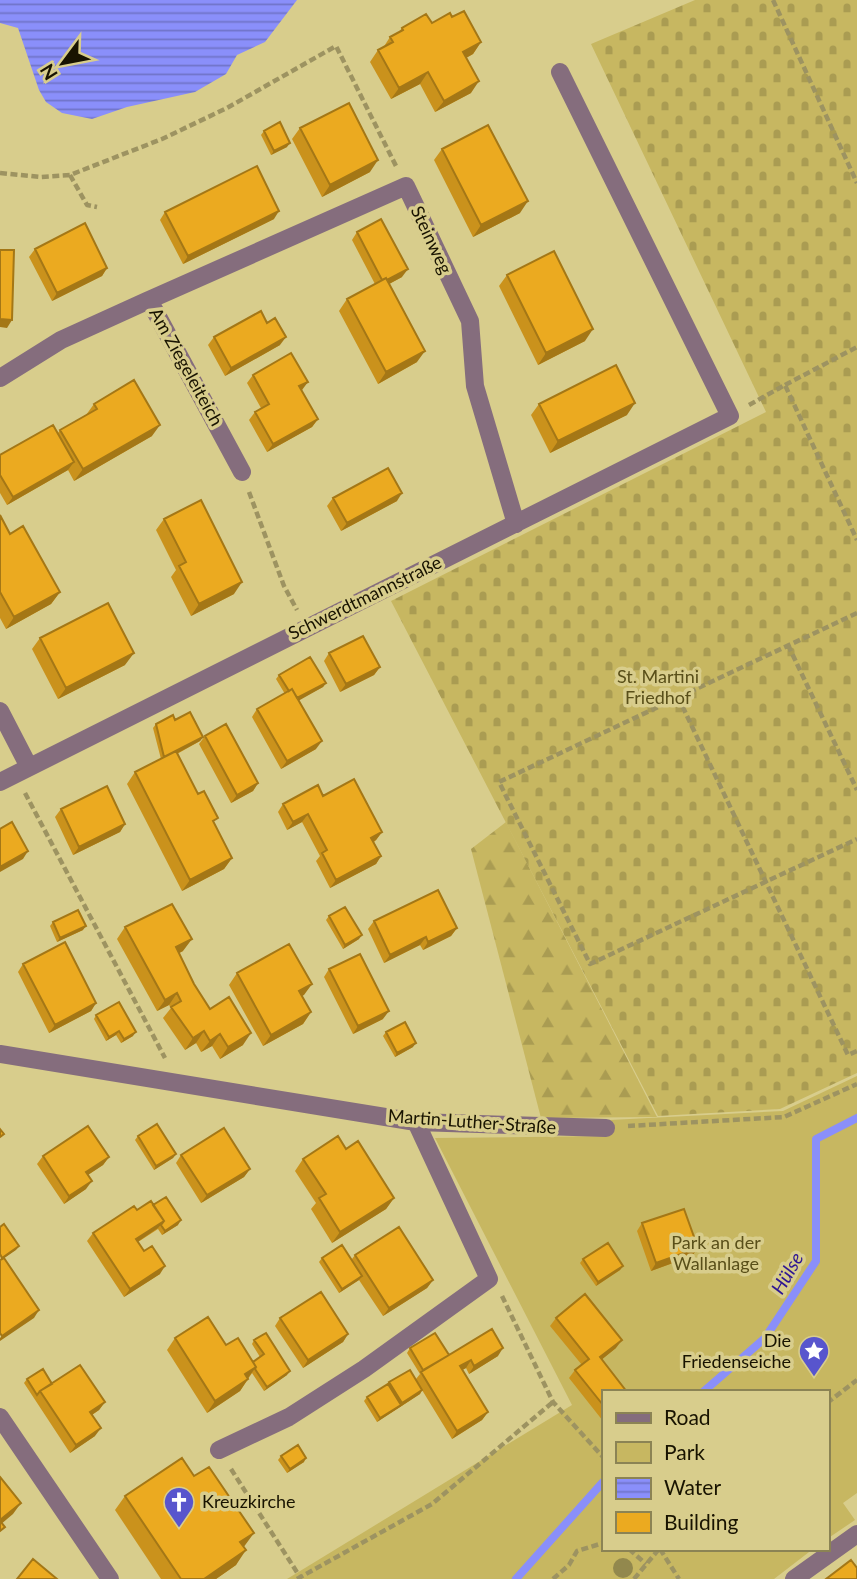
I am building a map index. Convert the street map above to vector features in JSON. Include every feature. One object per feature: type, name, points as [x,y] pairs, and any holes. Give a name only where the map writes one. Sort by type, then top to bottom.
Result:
[{"type":"street","points":[[560,72],[730,416]]},
{"type":"street","name":"Steinweg","points":[[149,300],[406,186],[470,321],[475,386],[516,524]]},
{"type":"street","name":"Am Ziegeleiteich","points":[[0,378],[61,340],[149,300],[242,471]]},
{"type":"street","name":"Schwerdtmannstraße","points":[[15,774],[305,626],[730,416]]},
{"type":"street","points":[[0,711],[15,774]]},
{"type":"street","name":"Martin-Luther-Straße","points":[[0,1054],[416,1122],[606,1128]]},
{"type":"street","points":[[219,1450],[289,1417],[364,1369],[489,1279],[416,1122]]},
{"type":"street","points":[[0,1417],[110,1579]]},
{"type":"street","points":[[794,1579],[857,1534]]},
{"type":"path","points":[[773,0],[857,183]]},
{"type":"path","points":[[0,173],[41,177],[71,175],[162,139],[216,113],[335,46],[406,186]]},
{"type":"path","points":[[71,175],[87,205],[97,207]]},
{"type":"path","points":[[730,416],[857,347]]},
{"type":"path","points":[[785,385],[857,540]]},
{"type":"path","points":[[242,471],[284,586],[305,626]]},
{"type":"path","points":[[857,613],[499,782],[590,964],[857,839]]},
{"type":"path","points":[[788,645],[857,790]]},
{"type":"path","points":[[678,697],[848,1055],[857,1051]]},
{"type":"path","points":[[15,774],[179,1084]]},
{"type":"path","points":[[606,1128],[784,1117],[857,1084]]},
{"type":"path","points":[[489,1279],[498,1289],[553,1402],[602,1456]]},
{"type":"path","points":[[829,1402],[856,1383]]},
{"type":"path","points":[[219,1450],[299,1578],[432,1504],[553,1402]]},
{"type":"path","points":[[553,1579],[569,1565],[577,1551],[602,1543]]},
{"type":"path","points":[[631,1551],[646,1564]]},
{"type":"path","points":[[634,1579],[657,1551]]},
{"type":"path","points":[[660,1551],[679,1579]]},
{"type":"green space","name":"St. Martini Friedhof","points":[[695,0],[857,0],[857,1073],[780,1109],[658,1116],[391,601],[766,412],[591,44]]},
{"type":"green space","points":[[506,822],[657,1117],[541,1118],[471,849]]},
{"type":"green space","name":"Park an der Wallanlage","points":[[857,1076],[857,1493],[843,1503],[855,1520],[829,1538],[829,1390],[602,1390],[602,1551],[810,1551],[774,1579],[287,1579],[572,1405],[435,1138],[608,1136],[610,1120],[783,1111]]},
{"type":"water","points":[[0,0],[297,0],[265,42],[237,55],[226,74],[195,92],[127,107],[92,119],[62,113],[46,102],[39,90],[18,28],[0,23]]},
{"type":"building","points":[[464,11],[481,42],[463,52],[479,81],[444,101],[428,72],[399,88],[378,50],[393,42],[390,37],[403,30],[402,28],[426,14],[432,23],[450,13],[452,17]]},
{"type":"building","points":[[349,103],[378,160],[330,185],[300,128]]},
{"type":"building","points":[[280,122],[290,143],[274,151],[264,131]]},
{"type":"building","points":[[488,125],[528,201],[481,225],[442,149]]},
{"type":"building","points":[[257,166],[279,211],[188,256],[165,212]]},
{"type":"building","points":[[381,219],[408,269],[387,280],[382,280],[357,232]]},
{"type":"building","points":[[85,223],[107,268],[57,293],[35,249]]},
{"type":"building","points":[[0,250],[14,250],[12,320],[0,319]]},
{"type":"building","points":[[554,251],[593,329],[546,353],[507,275]]},
{"type":"building","points":[[386,278],[425,351],[386,372],[347,299]]},
{"type":"building","points":[[261,311],[267,323],[275,318],[286,337],[231,368],[214,337]]},
{"type":"building","points":[[291,353],[308,382],[299,386],[318,419],[273,444],[255,412],[269,404],[253,375]]},
{"type":"building","points":[[616,365],[635,403],[558,441],[539,404]]},
{"type":"building","points":[[134,380],[160,425],[83,469],[60,430],[97,409],[94,404]]},
{"type":"building","points":[[53,425],[74,462],[13,497],[0,475],[0,455]]},
{"type":"building","points":[[388,468],[402,493],[347,523],[333,498]]},
{"type":"building","points":[[201,500],[242,582],[199,604],[179,566],[186,562],[164,519]]},
{"type":"building","points":[[0,515],[10,534],[23,526],[60,592],[14,617],[0,592]]},
{"type":"building","points":[[108,603],[134,653],[66,688],[40,638]]},
{"type":"building","points":[[363,636],[380,667],[346,684],[329,653]]},
{"type":"building","points":[[310,657],[326,683],[297,698],[279,675]]},
{"type":"building","points":[[292,689],[322,741],[287,761],[257,709]]},
{"type":"building","points":[[190,712],[203,737],[164,757],[156,724],[173,715],[175,720]]},
{"type":"building","points":[[226,724],[258,783],[237,795],[205,736]]},
{"type":"building","points":[[176,751],[198,794],[204,791],[218,818],[213,821],[232,858],[190,880],[135,772]]},
{"type":"building","points":[[354,779],[382,832],[371,838],[381,856],[336,880],[322,853],[327,850],[308,814],[293,822],[283,804],[318,785],[323,796]]},
{"type":"building","points":[[107,786],[125,824],[79,847],[61,809]]},
{"type":"building","points":[[12,822],[28,851],[0,867],[0,829]]},
{"type":"building","points":[[438,890],[457,928],[428,942],[426,937],[390,955],[374,921]]},
{"type":"building","points":[[172,904],[192,939],[176,947],[194,984],[210,1009],[229,997],[251,1033],[228,1047],[220,1034],[210,1041],[204,1031],[193,1038],[171,1007],[181,1001],[177,993],[165,1000],[125,927]]},
{"type":"building","points":[[345,907],[362,935],[345,945],[329,916]]},
{"type":"building","points":[[78,910],[86,926],[60,938],[53,922]]},
{"type":"building","points":[[65,942],[96,1003],[55,1025],[23,964]]},
{"type":"building","points":[[289,944],[312,984],[299,991],[311,1012],[271,1035],[237,973]]},
{"type":"building","points":[[360,954],[389,1011],[358,1026],[329,969]]},
{"type":"building","points":[[119,1002],[136,1032],[124,1039],[119,1031],[109,1037],[96,1015]]},
{"type":"building","points":[[405,1022],[416,1043],[397,1053],[386,1032]]},
{"type":"building","points":[[157,1124],[176,1154],[156,1166],[138,1136]]},
{"type":"building","points":[[88,1126],[109,1157],[86,1172],[92,1181],[69,1196],[43,1156]]},
{"type":"building","points":[[224,1128],[250,1169],[207,1195],[181,1155]]},
{"type":"building","points":[[338,1136],[346,1149],[358,1141],[394,1198],[340,1232],[319,1198],[326,1194],[303,1159]]},
{"type":"building","points":[[166,1197],[181,1220],[165,1231],[161,1225],[164,1221],[153,1205]]},
{"type":"building","points":[[151,1201],[164,1221],[136,1239],[144,1251],[152,1246],[165,1266],[130,1289],[93,1233],[134,1206],[137,1210]]},
{"type":"building","points":[[684,1209],[698,1248],[656,1263],[642,1223]]},
{"type":"building","points":[[4,1224],[19,1246],[2,1258],[0,1227]]},
{"type":"building","points":[[399,1227],[433,1280],[389,1308],[355,1255]]},
{"type":"building","points":[[608,1243],[623,1266],[598,1282],[583,1259]]},
{"type":"building","points":[[342,1245],[362,1276],[342,1289],[322,1258]]},
{"type":"building","points":[[4,1258],[39,1310],[2,1336],[0,1260]]},
{"type":"building","points":[[321,1292],[348,1334],[308,1360],[280,1318]]},
{"type":"building","points":[[585,1294],[622,1340],[600,1357],[625,1390],[602,1390],[602,1404],[575,1370],[589,1359],[556,1318]]},
{"type":"building","points":[[208,1317],[226,1345],[238,1338],[256,1367],[245,1374],[248,1379],[215,1401],[175,1338]]},
{"type":"building","points":[[492,1329],[503,1348],[474,1366],[471,1360],[460,1366],[488,1412],[457,1431],[421,1372]]},
{"type":"building","points":[[266,1333],[290,1371],[267,1387],[253,1362],[264,1354],[254,1340]]},
{"type":"building","points":[[435,1333],[449,1355],[423,1370],[410,1348]]},
{"type":"building","points":[[80,1365],[105,1402],[90,1412],[101,1428],[76,1445],[40,1391]]},
{"type":"building","points":[[43,1369],[52,1384],[37,1395],[27,1379]]},
{"type":"building","points":[[410,1370],[422,1390],[402,1403],[389,1382]]},
{"type":"building","points":[[388,1384],[401,1405],[380,1418],[367,1397]]},
{"type":"building","points":[[298,1445],[306,1458],[290,1469],[281,1456]]},
{"type":"building","name":"Kreuzkirche","points":[[182,1458],[194,1476],[209,1467],[254,1533],[240,1542],[246,1550],[204,1579],[181,1579],[125,1496]]},
{"type":"building","points":[[0,1477],[21,1503],[0,1520]]},
{"type":"building","points":[[33,1559],[57,1579],[17,1579]]},
{"type":"building","points":[[851,1560],[857,1568],[857,1579],[826,1579]]},
{"type":"waterway","name":"Hülse","points":[[705,1390],[765,1338],[816,1261],[816,1139],[857,1118]]},
{"type":"waterway","name":"Hülse","points":[[516,1579],[602,1483]]},
{"type":"place","name":"Die Friedenseiche","points":[[814,1378]]},
{"type":"place","name":"Kreuzkirche","points":[[179,1529]]}]
